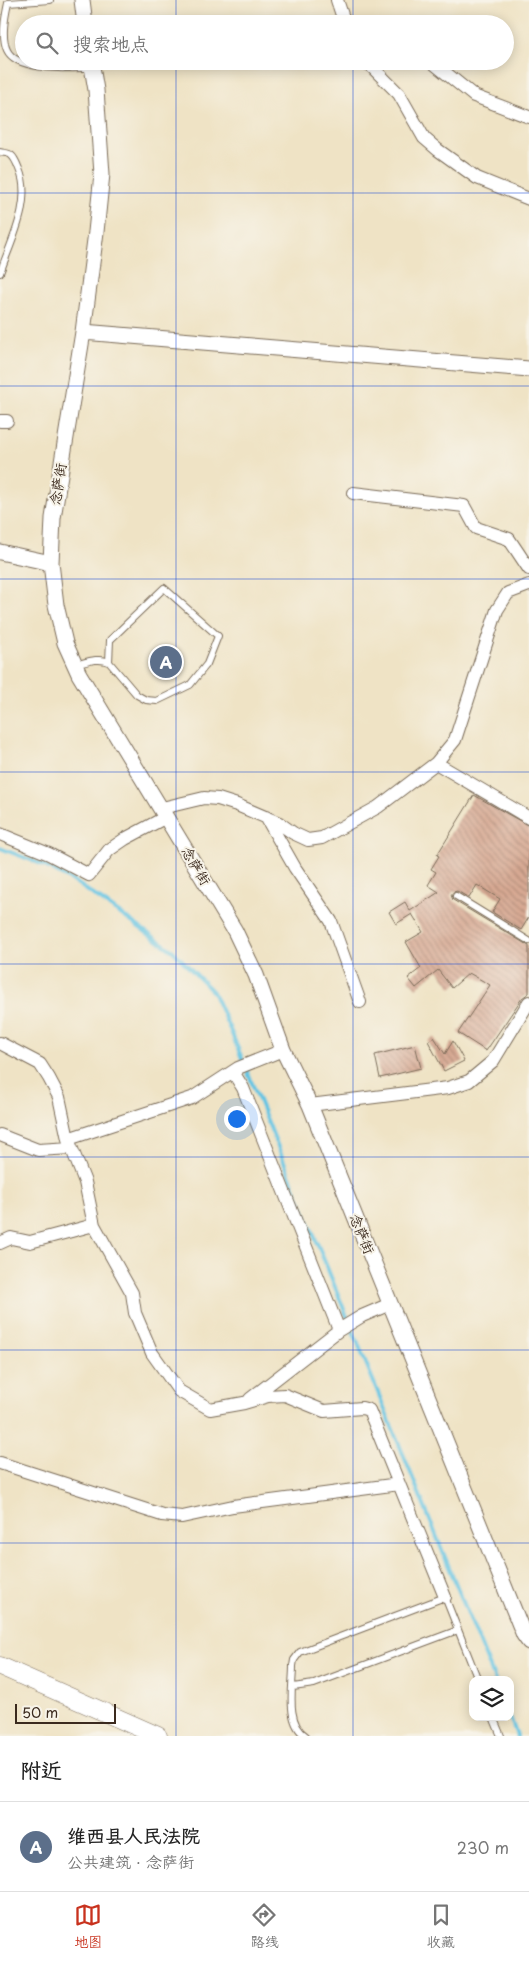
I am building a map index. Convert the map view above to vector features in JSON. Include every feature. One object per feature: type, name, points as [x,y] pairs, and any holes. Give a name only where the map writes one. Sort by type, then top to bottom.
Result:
[{"type":"main road","points":[[0,1666],[158,1736]]},
{"type":"street","points":[[82,0],[84,15]]},
{"type":"street","points":[[337,0],[342,15]]},
{"type":"street","name":"念萨街","points":[[93,70],[102,174],[83,332],[53,518],[51,563],[56,605],[65,643],[75,665],[235,931],[256,976],[283,1050],[310,1105],[524,1635],[529,1642]]},
{"type":"street","points":[[379,70],[399,94],[424,138],[477,178],[529,199]]},
{"type":"street","points":[[442,70],[474,96],[529,116]]},
{"type":"street","points":[[83,332],[529,369]]},
{"type":"street","points":[[353,493],[464,506],[476,528],[509,539],[529,570]]},
{"type":"street","points":[[0,552],[51,563]]},
{"type":"street","points":[[0,834],[49,854],[89,874],[109,850],[164,812],[204,798],[237,804],[279,823],[293,833],[308,840],[322,838],[378,807],[436,763],[455,740],[497,610],[508,593],[529,585]]},
{"type":"street","points":[[436,763],[529,818]]},
{"type":"street","points":[[266,817],[330,921],[360,1002]]},
{"type":"street","points":[[310,1105],[448,1088],[469,1081],[493,1061],[529,1002]]},
{"type":"street","points":[[0,1043],[40,1064],[59,1097],[70,1143],[85,1182],[94,1225],[132,1293],[135,1313],[152,1353],[179,1390],[210,1409],[244,1403],[268,1396],[285,1395],[324,1411],[366,1408],[369,1410],[445,1597]]},
{"type":"street","points":[[0,1136],[38,1150],[70,1143],[192,1098],[236,1070],[283,1050]]},
{"type":"street","points":[[236,1070],[341,1328]]},
{"type":"street","points":[[0,1243],[11,1238],[30,1242],[94,1225]]},
{"type":"street","points":[[244,1403],[341,1328],[362,1316],[390,1304]]},
{"type":"street","points":[[0,1462],[162,1515],[182,1517],[233,1506],[399,1484]]},
{"type":"lane","points":[[15,58],[7,51],[4,27],[8,4],[50,0]]},
{"type":"lane","points":[[0,152],[11,155],[24,181],[23,198],[17,226],[0,273]]},
{"type":"lane","points":[[75,665],[95,660],[109,662],[137,695],[146,700],[157,701],[190,685],[207,664],[218,636],[164,588],[110,640],[109,662]]},
{"type":"lane","points":[[456,896],[529,941]]},
{"type":"lane","points":[[306,1736],[295,1726],[292,1716],[294,1660],[300,1652],[445,1597],[476,1676]]},
{"type":"lane","points":[[293,1687],[314,1684],[458,1630]]},
{"type":"lane","points":[[495,1721],[501,1736]]},
{"type":"building","points":[[474,795],[529,826],[529,917],[521,930],[492,912],[500,899],[477,885],[469,898],[457,891],[451,895],[453,900],[529,946],[529,993],[522,998],[486,1051],[458,1033],[490,985],[469,973],[452,988],[438,970],[416,988],[408,978],[421,968],[406,942],[423,932],[412,914],[396,924],[389,912],[405,902],[410,911],[439,892],[428,885],[436,872],[431,869],[439,856],[437,855]]},
{"type":"building","points":[[434,1037],[445,1054],[453,1041],[464,1061],[444,1071],[428,1041]]},
{"type":"building","points":[[415,1045],[421,1068],[380,1078],[375,1055]]},
{"type":"waterway","points":[[0,848],[41,864],[78,884],[173,951],[213,992],[232,1034],[493,1676]]},
{"type":"waterway","points":[[511,1721],[517,1736]]},
{"type":"place","name":"维西县人民法院","points":[[166,662]]}]
